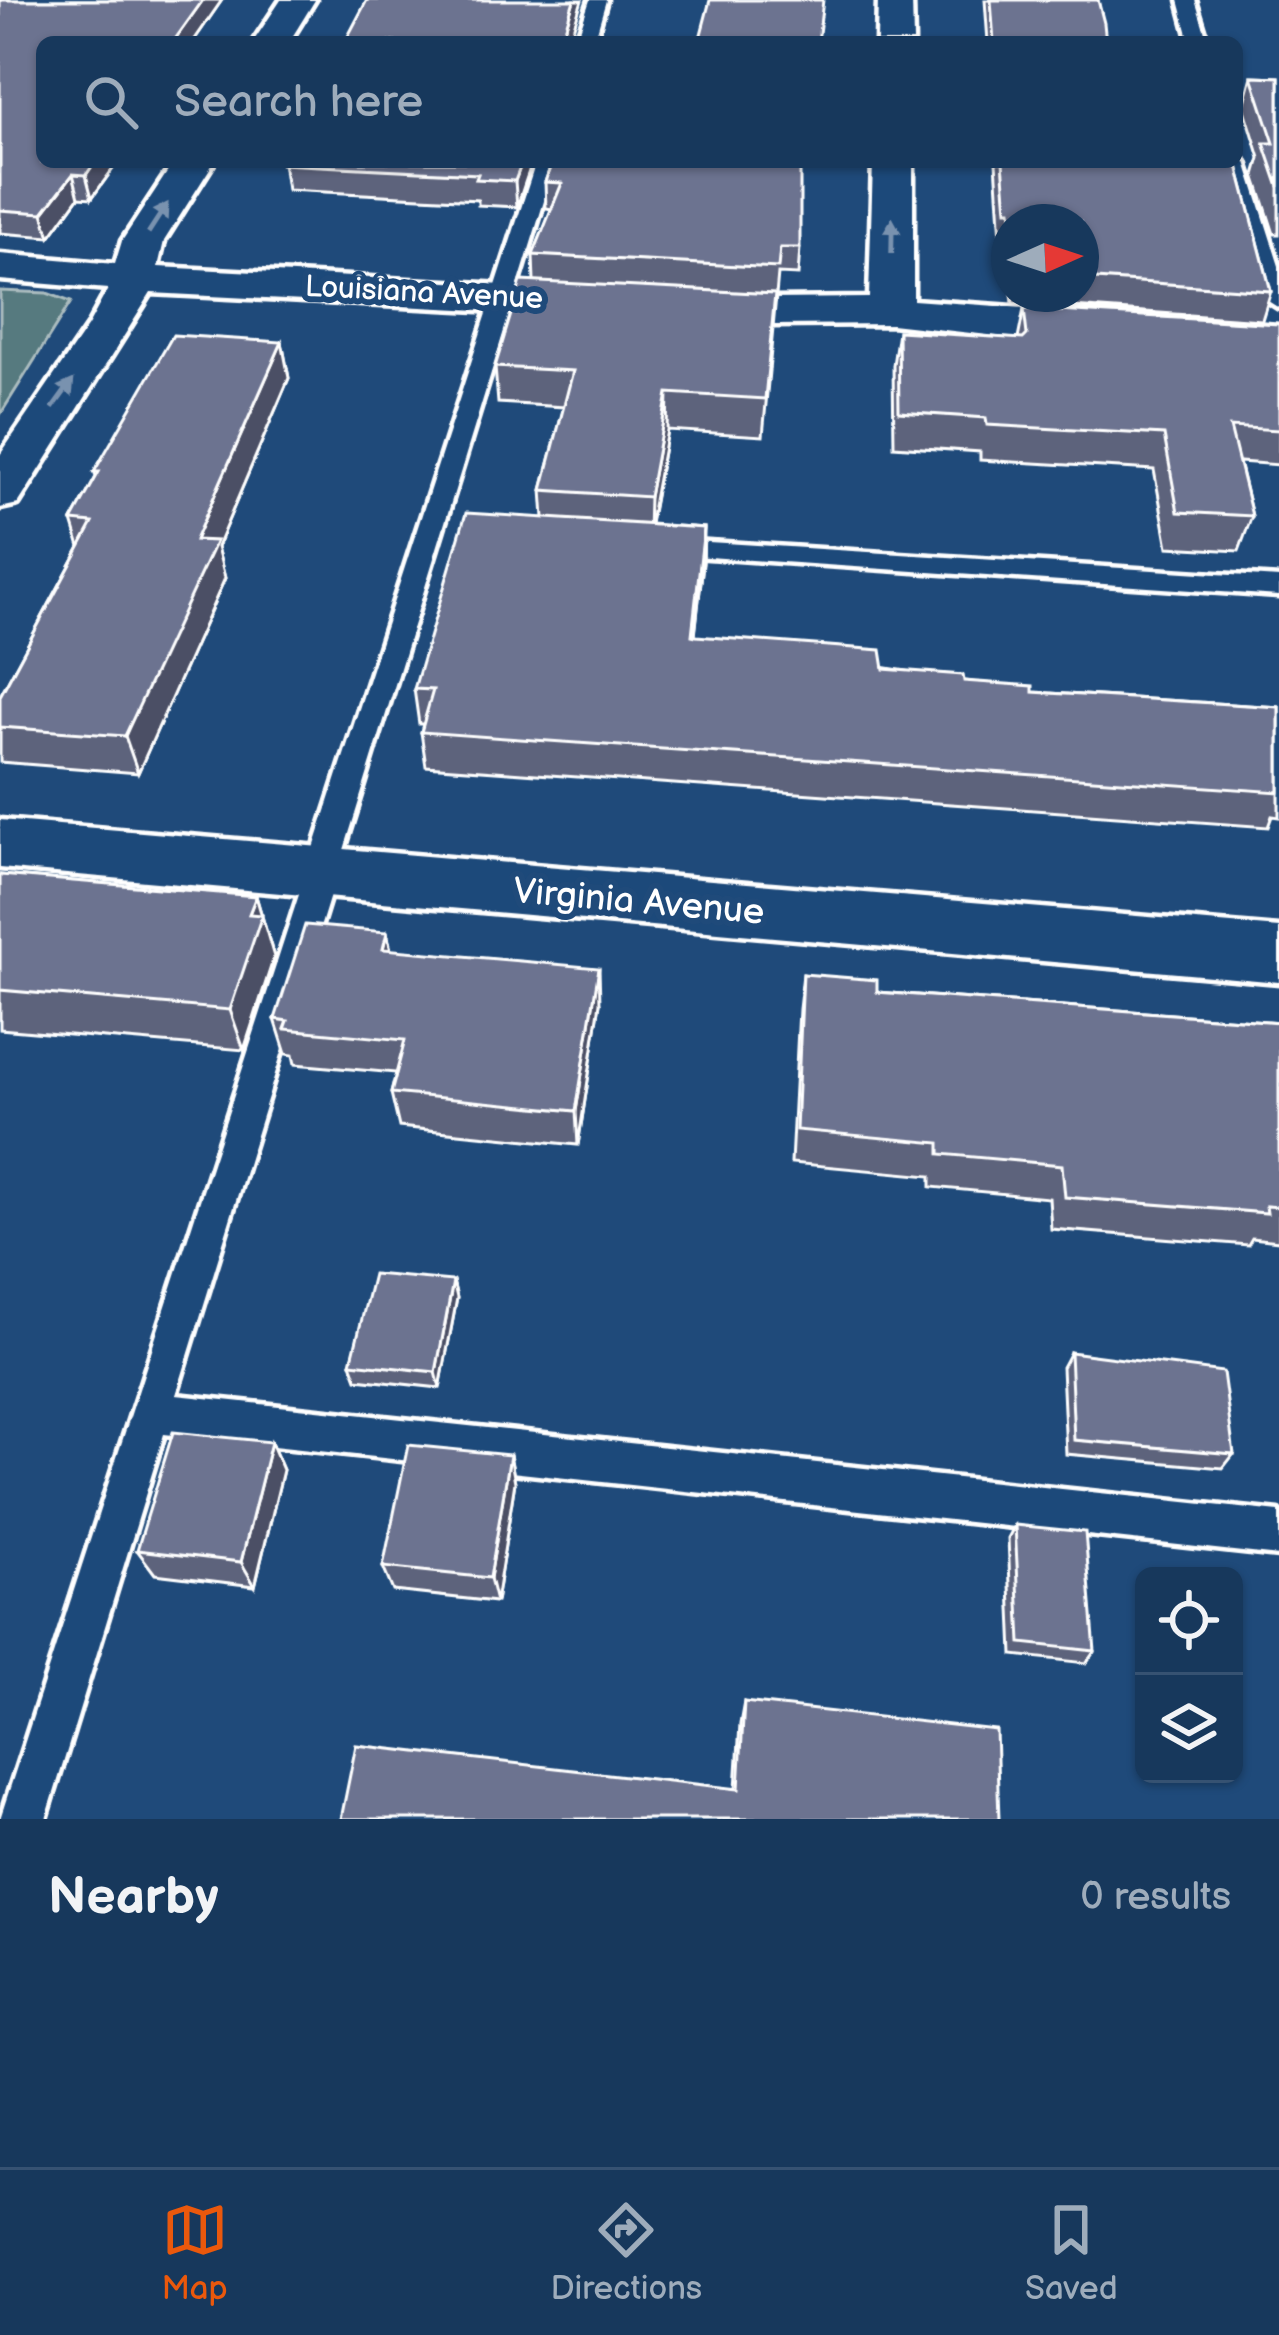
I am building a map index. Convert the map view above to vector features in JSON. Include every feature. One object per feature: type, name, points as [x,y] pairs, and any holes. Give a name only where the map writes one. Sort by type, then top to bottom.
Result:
[{"type":"street","points":[[276,36],[298,0]]},
{"type":"street","points":[[895,0],[895,36]]},
{"type":"street","points":[[0,493],[111,326],[143,241],[190,168]]},
{"type":"street","points":[[891,310],[893,168]]},
{"type":"street","name":"Louisiana Avenue","points":[[0,267],[772,312],[891,310],[1024,325],[1279,340]]},
{"type":"street","name":"Virginia Avenue","points":[[0,844],[1279,955]]},
{"type":"lane","points":[[586,36],[598,0]]},
{"type":"lane","points":[[1186,0],[1197,36]]},
{"type":"lane","points":[[21,1819],[324,874],[442,533],[503,297],[544,168]]},
{"type":"lane","points":[[1238,168],[1279,301]]},
{"type":"lane","points":[[643,546],[1279,587]]},
{"type":"lane","points":[[149,1412],[1279,1534]]},
{"type":"green space","points":[[0,291],[47,293],[71,302],[0,415]]},
{"type":"building","points":[[0,0],[203,0],[177,36],[36,36],[36,168],[91,168],[86,175],[73,174],[43,213],[0,210]]},
{"type":"building","points":[[367,0],[574,0],[563,36],[348,36]]},
{"type":"building","points":[[710,0],[823,0],[819,36],[701,36]]},
{"type":"building","points":[[991,0],[1098,0],[1105,36],[994,36]]},
{"type":"building","points":[[1252,76],[1279,77],[1279,187],[1264,143],[1274,143]]},
{"type":"building","points":[[360,168],[520,168],[515,181],[476,179],[478,174]]},
{"type":"building","points":[[550,168],[800,168],[800,248],[780,248],[778,268],[533,255],[562,183],[545,182]]},
{"type":"building","points":[[1004,168],[1239,168],[1271,291],[1099,279],[1099,204],[1006,204]]},
{"type":"building","points":[[521,281],[775,294],[765,399],[668,393],[649,497],[542,490],[573,371],[495,367]]},
{"type":"building","points":[[1024,312],[1279,324],[1279,430],[1230,427],[1252,516],[1178,512],[1164,435],[987,425],[986,418],[899,412],[898,331],[1023,339],[1027,335]]},
{"type":"building","points":[[173,335],[282,342],[195,540],[216,541],[125,736],[0,727],[0,696],[93,523],[72,521],[99,472],[94,472]]},
{"type":"building","points":[[466,513],[704,528],[692,635],[696,636],[881,650],[884,669],[963,675],[964,681],[1033,686],[1033,692],[1279,707],[1279,792],[421,732],[433,690],[414,689]]},
{"type":"building","points":[[0,875],[256,896],[249,914],[262,915],[230,1010],[0,990]]},
{"type":"building","points":[[305,925],[387,932],[383,949],[599,968],[576,1111],[391,1093],[405,1040],[285,1029],[288,1021],[275,1019]]},
{"type":"building","points":[[803,974],[877,980],[877,992],[1279,1022],[1279,1207],[1266,1206],[1267,1213],[1065,1197],[1062,1165],[940,1154],[940,1143],[796,1130]]},
{"type":"building","points":[[373,1274],[453,1281],[436,1372],[351,1363]]},
{"type":"building","points":[[1070,1352],[1223,1372],[1234,1454],[1074,1440]]},
{"type":"building","points":[[173,1432],[271,1442],[241,1562],[137,1550]]},
{"type":"building","points":[[408,1445],[510,1455],[490,1578],[383,1567]]},
{"type":"building","points":[[1015,1525],[1085,1532],[1095,1651],[1021,1643]]},
{"type":"building","points":[[744,1702],[996,1730],[999,1819],[341,1819],[356,1745],[739,1789]]}]
